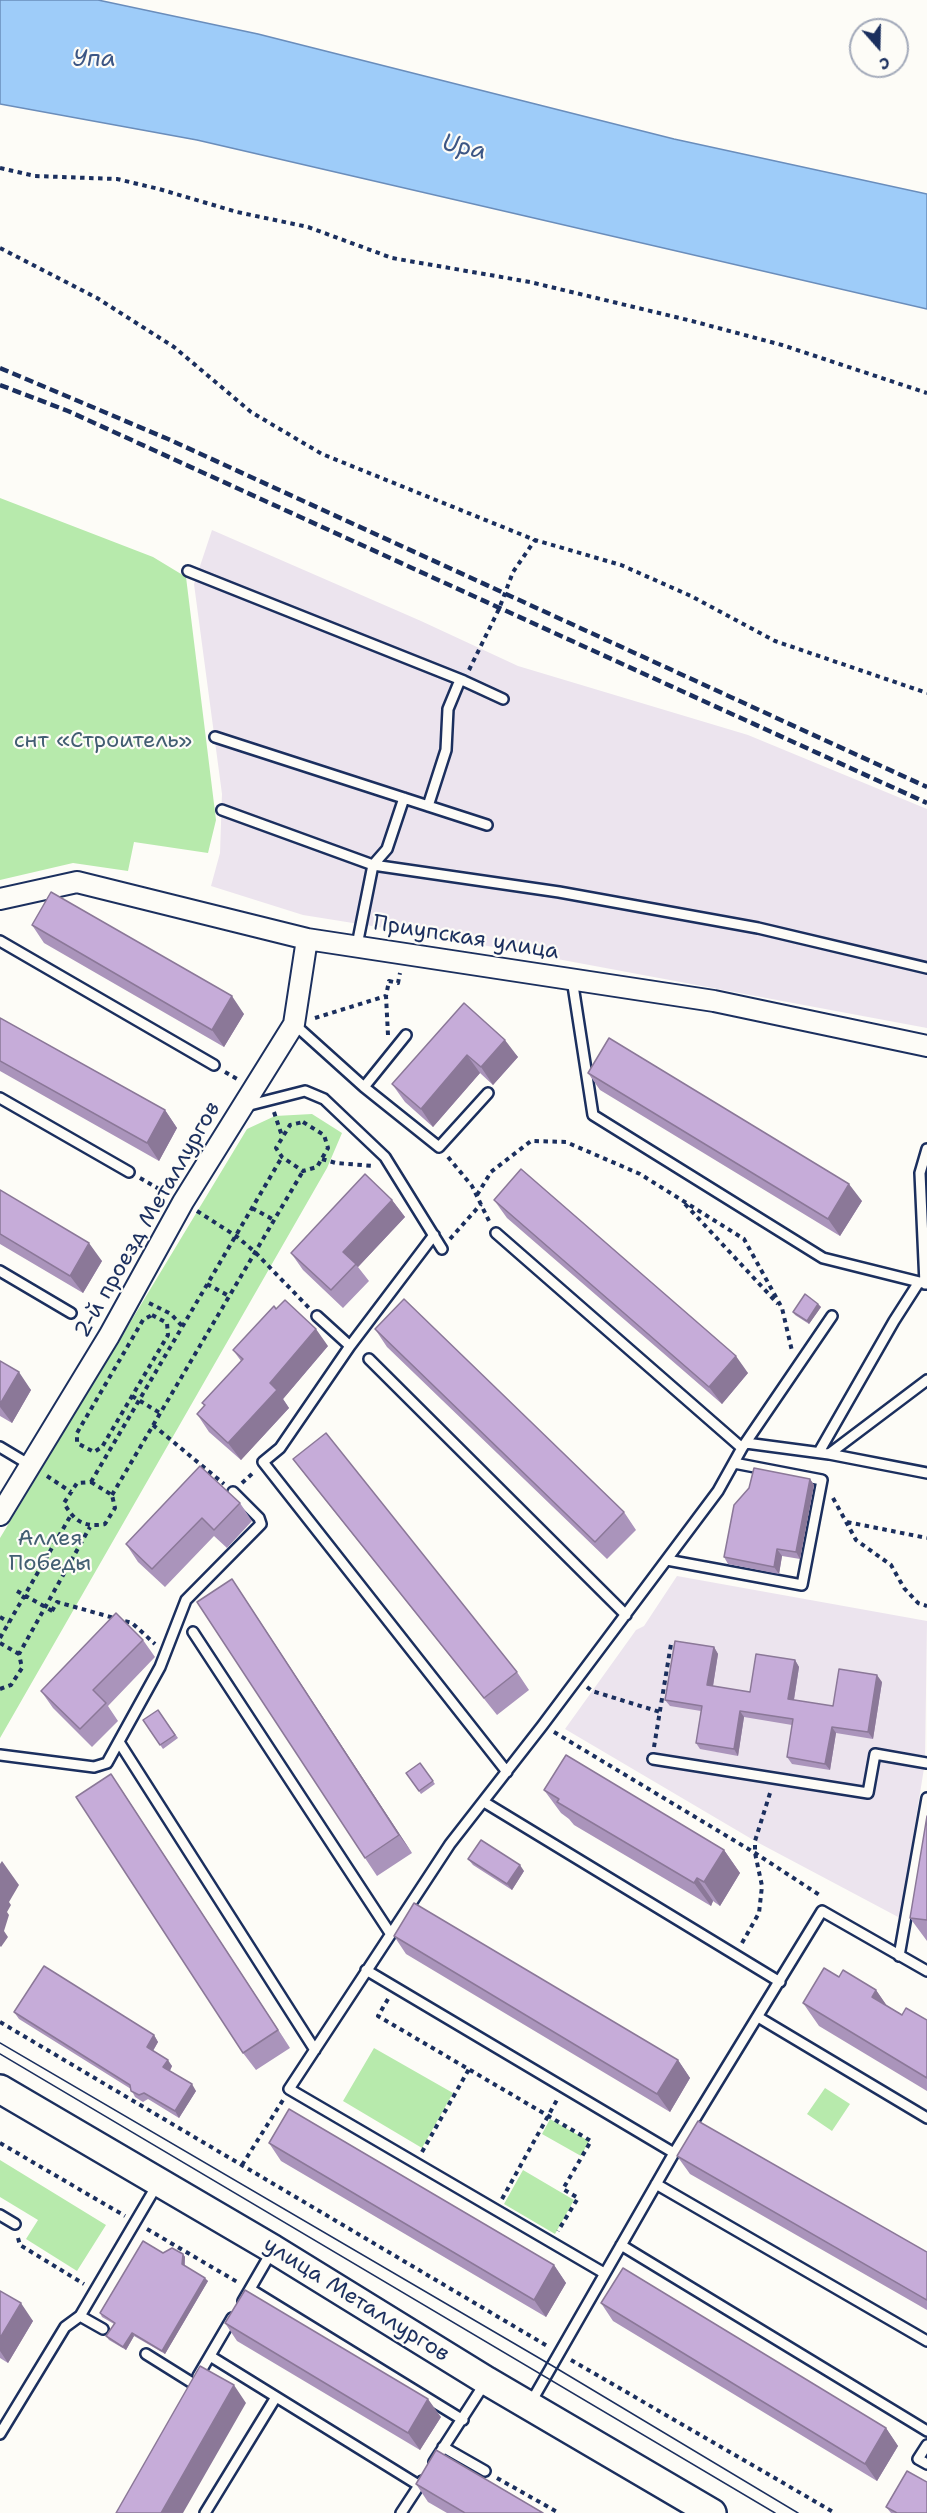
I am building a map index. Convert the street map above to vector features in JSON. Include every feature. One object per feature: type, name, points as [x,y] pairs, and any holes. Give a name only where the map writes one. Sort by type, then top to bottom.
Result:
[{"type":"main road","name":"улица Металлургов","points":[[0,2089],[273,2249],[487,2381],[712,2513]]},
{"type":"street","name":"Приупская улица","points":[[0,899],[77,882],[307,939],[714,1001],[927,1046]]},
{"type":"street","name":"2-й проезд Металлургов","points":[[0,1515],[109,1336],[183,1202],[294,1024],[307,939]]},
{"type":"lane","points":[[188,571],[503,699]]},
{"type":"lane","points":[[428,806],[446,750],[448,709],[462,681]]},
{"type":"lane","points":[[215,737],[487,825]]},
{"type":"lane","points":[[357,945],[373,865],[387,849],[404,798]]},
{"type":"lane","points":[[222,810],[373,865],[560,892],[758,928],[927,969]]},
{"type":"lane","points":[[0,941],[214,1065]]},
{"type":"lane","points":[[572,979],[593,1114],[823,1258],[924,1283]]},
{"type":"lane","points":[[294,1024],[364,1087],[439,1148],[488,1093]]},
{"type":"lane","points":[[364,1087],[406,1035]]},
{"type":"lane","points":[[241,1107],[305,1091],[324,1099],[359,1131],[391,1167],[442,1249]]},
{"type":"lane","points":[[0,1098],[129,1172]]},
{"type":"lane","points":[[824,1453],[894,1321],[924,1283],[920,1173],[927,1149]]},
{"type":"lane","points":[[496,1233],[744,1445],[824,1453],[927,1473]]},
{"type":"lane","points":[[434,1235],[350,1346],[280,1448],[263,1462],[507,1772]]},
{"type":"lane","points":[[0,1271],[71,1313]]},
{"type":"lane","points":[[317,1316],[350,1346]]},
{"type":"lane","points":[[604,2273],[289,2089],[450,1844],[577,1680],[718,1491],[744,1445],[832,1316]]},
{"type":"lane","points":[[369,1359],[626,1614]]},
{"type":"lane","points":[[824,1453],[927,1380],[927,1368]]},
{"type":"lane","points":[[0,1447],[30,1465]]},
{"type":"lane","points":[[667,1560],[802,1585],[822,1480],[734,1463]]},
{"type":"lane","points":[[0,1755],[94,1767],[107,1763],[160,1667],[186,1600],[261,1524],[259,1518],[233,1492]]},
{"type":"lane","points":[[193,1632],[390,1933]]},
{"type":"lane","points":[[119,1742],[315,2050]]},
{"type":"lane","points":[[653,1759],[868,1793],[875,1754],[927,1762]]},
{"type":"lane","points":[[899,1956],[927,1798]]},
{"type":"lane","points":[[484,1802],[780,1982]]},
{"type":"lane","points":[[529,2405],[674,2152],[822,1911],[927,1971]]},
{"type":"lane","points":[[366,1970],[674,2152]]},
{"type":"lane","points":[[758,2017],[927,2118]]},
{"type":"lane","points":[[0,2434],[65,2327],[80,2316],[158,2183]]},
{"type":"lane","points":[[656,2184],[927,2341]]},
{"type":"lane","points":[[0,2215],[15,2224]]},
{"type":"lane","points":[[621,2245],[927,2431]]},
{"type":"lane","points":[[188,2394],[273,2249]]},
{"type":"lane","points":[[250,2289],[463,2420]]},
{"type":"lane","points":[[80,2316],[103,2329]]},
{"type":"lane","points":[[146,2354],[194,2384]]},
{"type":"lane","points":[[210,2356],[420,2486]]},
{"type":"lane","points":[[431,2466],[487,2381]]},
{"type":"lane","points":[[206,2513],[276,2397]]},
{"type":"lane","points":[[927,2445],[918,2459],[927,2464]]},
{"type":"lane","points":[[443,2447],[485,2471]]},
{"type":"lane","points":[[400,2513],[426,2476]]},
{"type":"path","points":[[0,168],[35,176],[117,179],[148,186],[237,212],[308,227],[392,258],[530,282],[693,321],[782,345],[927,393]]},
{"type":"path","points":[[0,248],[97,298],[165,341],[251,412],[322,454],[535,540],[621,565],[692,596],[775,640],[927,693]]},
{"type":"path","points":[[462,681],[499,609],[513,572],[535,540]]},
{"type":"path","points":[[389,1056],[386,996],[389,981],[398,983],[400,974]]},
{"type":"path","points":[[294,1024],[386,996]]},
{"type":"path","points":[[214,1065],[253,1088]]},
{"type":"path","points":[[269,1100],[283,1137]]},
{"type":"path","points":[[112,1495],[91,1482],[77,1483],[64,1503],[71,1515],[90,1527],[105,1524],[115,1508],[112,1495],[303,1171],[318,1167],[328,1148],[324,1135],[303,1122],[290,1125],[276,1148],[282,1157],[303,1171]]},
{"type":"path","points":[[477,1196],[491,1172],[531,1141],[566,1142],[640,1174],[744,1239],[782,1308],[796,1369]]},
{"type":"path","points":[[439,1148],[472,1186],[496,1233]]},
{"type":"path","points":[[91,1482],[282,1157]]},
{"type":"path","points":[[322,1159],[336,1163],[391,1167]]},
{"type":"path","points":[[129,1172],[183,1202],[236,1236],[255,1252],[317,1316]]},
{"type":"path","points":[[681,1200],[782,1308]]},
{"type":"path","points":[[442,1249],[481,1204]]},
{"type":"path","points":[[252,1208],[274,1220]]},
{"type":"path","points":[[207,1284],[229,1296]]},
{"type":"path","points":[[129,1299],[153,1304],[171,1314],[182,1326]]},
{"type":"path","points":[[153,1315],[167,1323],[168,1335],[132,1396],[102,1447],[94,1452],[78,1443],[77,1433],[143,1320],[153,1315]]},
{"type":"path","points":[[144,1376],[151,1380]]},
{"type":"path","points":[[132,1396],[160,1413]]},
{"type":"path","points":[[153,1425],[233,1492]]},
{"type":"path","points":[[109,1435],[116,1439]]},
{"type":"path","points":[[30,1465],[71,1492]]},
{"type":"path","points":[[822,1480],[856,1539],[891,1565],[904,1588],[918,1603],[927,1606]]},
{"type":"path","points":[[0,1638],[71,1515]]},
{"type":"path","points":[[847,1522],[927,1538]]},
{"type":"path","points":[[0,1689],[11,1685],[22,1668],[19,1654],[90,1527]]},
{"type":"path","points":[[18,1591],[54,1612],[57,1602],[132,1623],[165,1654]]},
{"type":"path","points":[[0,1617],[9,1622]]},
{"type":"path","points":[[0,1643],[19,1654]]},
{"type":"path","points":[[653,1759],[671,1644]]},
{"type":"path","points":[[577,1680],[592,1691],[660,1712]]},
{"type":"path","points":[[542,1726],[755,1853],[823,1897]]},
{"type":"path","points":[[736,1955],[759,1913],[762,1886],[755,1853],[755,1841],[768,1798]]},
{"type":"path","points":[[395,1987],[378,2016],[591,2141],[563,2189],[578,2198],[552,2242]]},
{"type":"path","points":[[0,2022],[559,2353],[835,2513]]},
{"type":"path","points":[[416,2163],[469,2070]]},
{"type":"path","points":[[496,2210],[564,2088]]},
{"type":"path","points":[[242,2165],[289,2089]]},
{"type":"path","points":[[15,2224],[20,2245],[95,2291]]},
{"type":"path","points":[[485,2471],[559,2513]]},
{"type":"shaded area","points":[[212,530],[518,666],[748,735],[927,809],[927,1028],[434,936],[303,915],[211,886],[220,853],[222,794],[194,584]]},
{"type":"shaded area","points":[[677,1576],[927,1621],[925,1762],[900,1918],[755,1841],[565,1729],[636,1630],[644,1626]]},
{"type":"green space","name":"снт «Строитель»","points":[[0,498],[153,557],[186,577],[216,820],[208,853],[134,842],[128,871],[73,863],[0,880]]},
{"type":"green space","name":"Аллея Победы","points":[[312,1114],[342,1133],[327,1168],[0,1738],[0,1538],[247,1129],[275,1116]]},
{"type":"green space","points":[[374,2048],[453,2093],[422,2148],[343,2101]]},
{"type":"green space","points":[[825,2088],[850,2104],[832,2131],[807,2114]]},
{"type":"green space","points":[[550,2119],[589,2141],[581,2156],[542,2134]]},
{"type":"green space","points":[[0,2160],[106,2225],[77,2271],[26,2239],[38,2220],[0,2197]]},
{"type":"green space","points":[[523,2170],[574,2200],[555,2234],[504,2204]]},
{"type":"water","name":"Упа","points":[[0,0],[98,0],[258,34],[674,139],[927,194],[927,309],[197,140],[0,104]]},
{"type":"building","points":[[51,892],[232,996],[212,1030],[32,925]]},
{"type":"building","points":[[464,1003],[505,1040],[481,1067],[467,1055],[421,1109],[392,1084]]},
{"type":"building","points":[[0,1018],[165,1110],[147,1143],[0,1061]]},
{"type":"building","points":[[609,1038],[849,1184],[828,1219],[588,1073]]},
{"type":"building","points":[[521,1169],[736,1356],[709,1387],[494,1200]]},
{"type":"building","points":[[365,1174],[392,1200],[343,1252],[356,1264],[331,1290],[291,1253]]},
{"type":"building","points":[[0,1190],[89,1243],[70,1276],[0,1234]]},
{"type":"building","points":[[805,1294],[818,1304],[807,1321],[793,1312]]},
{"type":"building","points":[[404,1299],[624,1512],[595,1542],[375,1329]]},
{"type":"building","points":[[285,1300],[316,1329],[270,1383],[277,1390],[228,1443],[197,1414],[205,1405],[202,1403],[243,1359],[233,1350],[274,1306],[276,1309]]},
{"type":"building","points":[[0,1361],[19,1372],[0,1404]]},
{"type":"building","points":[[326,1433],[517,1672],[484,1698],[293,1459]]},
{"type":"building","points":[[200,1466],[240,1503],[214,1530],[202,1518],[152,1569],[126,1544]]},
{"type":"building","points":[[754,1468],[810,1479],[796,1552],[777,1549],[774,1567],[724,1557],[734,1505],[749,1488]]},
{"type":"building","points":[[232,1579],[399,1835],[365,1858],[197,1602]]},
{"type":"building","points":[[116,1613],[143,1640],[93,1690],[106,1703],[80,1729],[41,1691]]},
{"type":"building","points":[[675,1641],[714,1647],[707,1685],[750,1692],[756,1654],[795,1660],[788,1699],[833,1706],[839,1669],[877,1675],[868,1732],[832,1727],[825,1764],[787,1757],[793,1719],[740,1711],[734,1749],[696,1743],[702,1706],[665,1700]]},
{"type":"building","points":[[158,1710],[175,1735],[160,1745],[143,1720]]},
{"type":"building","points":[[566,1755],[724,1850],[704,1882],[697,1878],[694,1883],[557,1802],[559,1799],[544,1790]]},
{"type":"building","points":[[420,1763],[433,1781],[419,1791],[406,1773]]},
{"type":"building","points":[[111,1774],[278,2030],[243,2053],[76,1797]]},
{"type":"building","points":[[927,1816],[927,1920],[910,1918]]},
{"type":"building","points":[[481,1840],[520,1865],[507,1884],[468,1859]]},
{"type":"building","points":[[414,1903],[678,2060],[657,2094],[394,1936]]},
{"type":"building","points":[[44,1966],[154,2035],[147,2047],[168,2060],[163,2067],[192,2084],[175,2111],[144,2093],[139,2095],[131,2091],[130,2085],[14,2012]]},
{"type":"building","points":[[824,1968],[839,1977],[843,1970],[876,1990],[872,1997],[902,2015],[906,2008],[927,2020],[927,2078],[803,2003]]},
{"type":"building","points":[[289,2109],[554,2265],[534,2300],[269,2143]]},
{"type":"building","points":[[698,2121],[927,2252],[927,2300],[677,2156]]},
{"type":"building","points":[[143,2241],[163,2253],[172,2248],[183,2254],[182,2264],[205,2278],[162,2351],[132,2333],[123,2347],[106,2336],[115,2323],[100,2313]]},
{"type":"building","points":[[623,2268],[886,2428],[865,2464],[601,2303]]},
{"type":"building","points":[[245,2290],[428,2399],[408,2433],[225,2323]]},
{"type":"building","points":[[0,2291],[21,2303],[0,2338]]},
{"type":"building","points":[[200,2366],[234,2385],[161,2513],[116,2513]]},
{"type":"building","points":[[436,2450],[543,2513],[465,2513],[416,2484]]},
{"type":"building","points":[[907,2471],[927,2482],[927,2513],[897,2513],[886,2507]]},
{"type":"tram line","points":[[0,2043],[551,2365],[798,2513]]},
{"type":"tram line","points":[[0,2054],[775,2513]]},
{"type":"railway","points":[[0,368],[168,439],[927,787]]},
{"type":"railway","points":[[0,385],[68,411],[927,803]]},
{"type":"water label","name":"Upa","points":[[464,148]]}]
